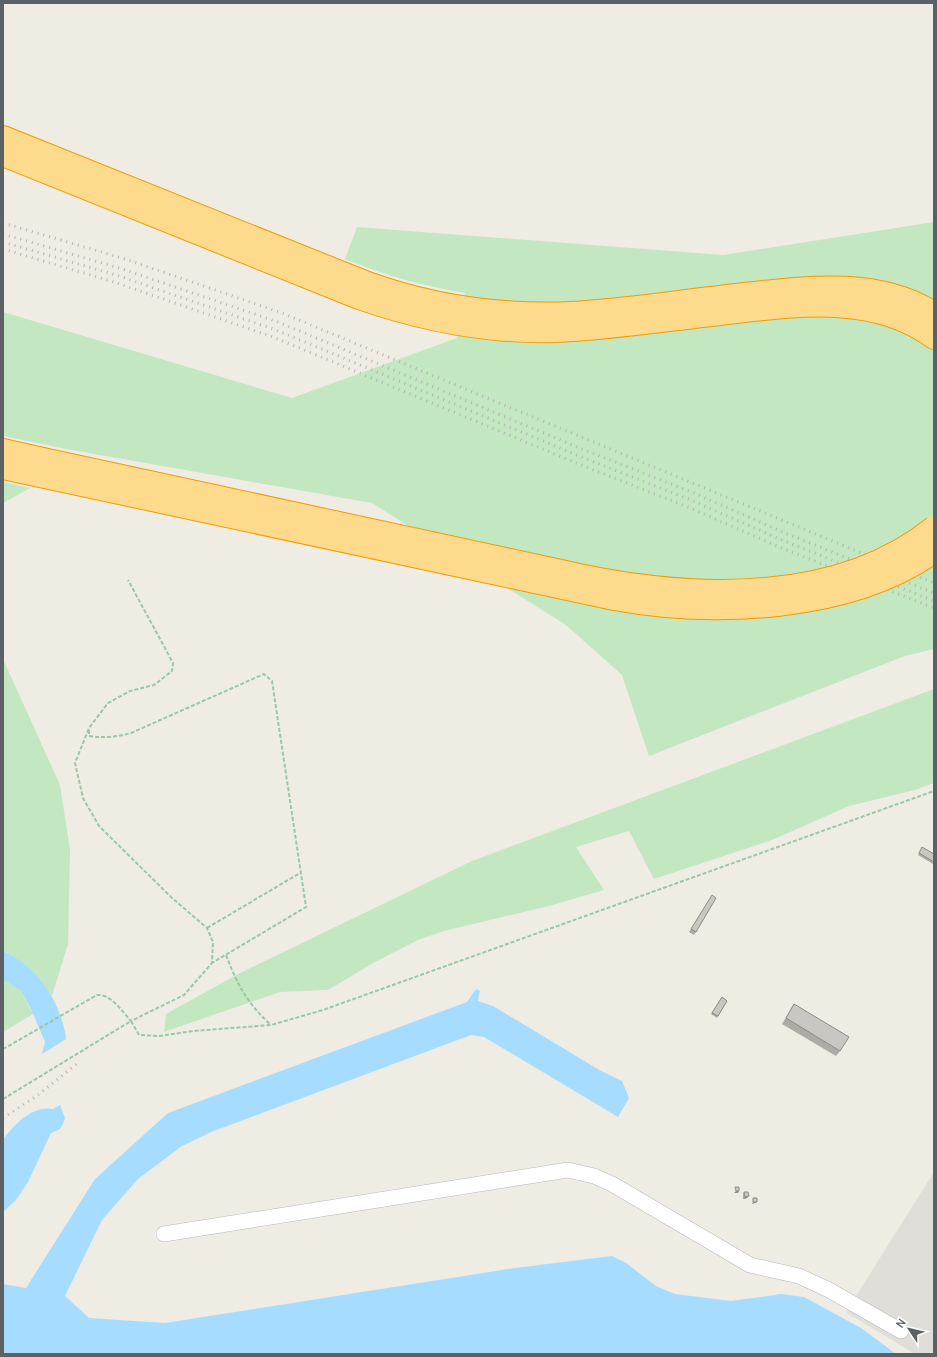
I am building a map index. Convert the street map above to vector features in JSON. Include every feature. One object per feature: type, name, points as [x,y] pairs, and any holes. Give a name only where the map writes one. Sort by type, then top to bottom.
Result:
[{"type":"highway","points":[[3,137],[366,282],[402,294],[443,313],[498,329],[565,330],[778,307],[825,305],[864,309],[890,315],[915,326],[934,338]]},
{"type":"highway","points":[[3,155],[359,298],[396,310],[443,313],[572,313],[794,288],[832,287],[871,290],[889,294],[934,313]]},
{"type":"highway","points":[[3,450],[41,468],[600,596],[666,606],[744,607],[787,603],[822,597],[885,578],[909,567],[934,552]]},
{"type":"highway","points":[[3,468],[41,468],[584,576],[662,589],[740,591],[818,580],[856,569],[881,559],[904,548],[934,527]]},
{"type":"lane","points":[[164,1234],[568,1170],[594,1176],[612,1184],[750,1265],[799,1276],[829,1290],[901,1331]]},
{"type":"path","points":[[128,580],[173,663],[172,671],[154,685],[130,691],[108,703],[89,728],[75,763],[83,798],[99,826],[172,898],[207,928],[213,942],[212,963]]},
{"type":"path","points":[[3,1099],[131,1021],[184,995],[212,963],[306,907],[272,681],[264,674],[132,733],[101,738],[89,736],[89,728]]},
{"type":"path","points":[[3,1049],[67,1010],[97,995],[103,994],[112,1001],[131,1021],[139,1035],[159,1036],[193,1031],[271,1025],[331,1007],[934,791]]},
{"type":"path","points":[[207,928],[301,872]]},
{"type":"path","points":[[226,955],[240,989],[254,1009],[271,1025]]},
{"type":"shaded area","points":[[934,1172],[934,1354],[915,1354],[846,1312]]},
{"type":"green space","points":[[934,222],[934,649],[905,656],[649,756],[622,675],[566,625],[372,503],[66,449],[3,436],[3,312],[292,398],[457,338],[465,293],[404,279],[345,259],[357,227],[723,255]]},
{"type":"green space","points":[[3,482],[30,488],[3,503]]},
{"type":"green space","points":[[3,659],[60,785],[70,850],[68,944],[52,996],[24,964],[3,951]]},
{"type":"green space","points":[[934,689],[934,783],[915,790],[849,806],[772,840],[654,879],[629,831],[576,847],[604,890],[549,906],[444,931],[418,940],[375,962],[328,990],[280,992],[164,1032],[166,1014],[240,973],[472,861]]},
{"type":"green space","points":[[3,979],[21,991],[33,1014],[3,1032]]},
{"type":"water","points":[[3,951],[27,966],[37,976],[53,999],[64,1025],[66,1039],[42,1054],[45,1042],[31,1009],[21,991],[3,979]]},
{"type":"water","points":[[476,989],[480,991],[478,1001],[493,1006],[601,1071],[622,1081],[629,1098],[618,1117],[484,1037],[471,1035],[211,1132],[182,1146],[138,1179],[102,1220],[65,1296],[89,1318],[165,1323],[515,1268],[612,1256],[626,1263],[656,1286],[675,1294],[731,1301],[781,1294],[804,1297],[861,1328],[896,1354],[3,1354],[3,1284],[26,1288],[95,1179],[168,1113],[467,1002]]},
{"type":"water","points":[[60,1105],[65,1118],[63,1124],[60,1129],[51,1133],[28,1182],[16,1200],[3,1212],[3,1140],[18,1122],[31,1113],[38,1110],[53,1109]]},
{"type":"building","points":[[922,847],[934,854],[934,862],[919,853]]},
{"type":"building","points":[[712,895],[716,898],[696,932],[691,929]]},
{"type":"building","points":[[722,997],[727,1001],[718,1016],[712,1013]]},
{"type":"building","points":[[794,1004],[849,1037],[840,1051],[786,1018]]},
{"type":"building","points":[[735,1187],[739,1187],[739,1191],[736,1191]]},
{"type":"building","points":[[744,1192],[748,1192],[749,1196],[745,1197]]},
{"type":"building","points":[[753,1198],[757,1198],[757,1202],[753,1202]]},
{"type":"railway","points":[[3,223],[122,258],[282,313],[934,583]]},
{"type":"railway","points":[[3,234],[119,268],[278,322],[587,451],[694,493],[785,533],[934,593]]},
{"type":"railway","points":[[3,242],[116,275],[276,330],[584,458],[691,500],[782,540],[934,601]]},
{"type":"railway","points":[[3,249],[114,282],[273,337],[581,465],[688,507],[779,547],[934,608]]},
{"type":"railway","points":[[3,1118],[38,1095],[79,1062]]}]
